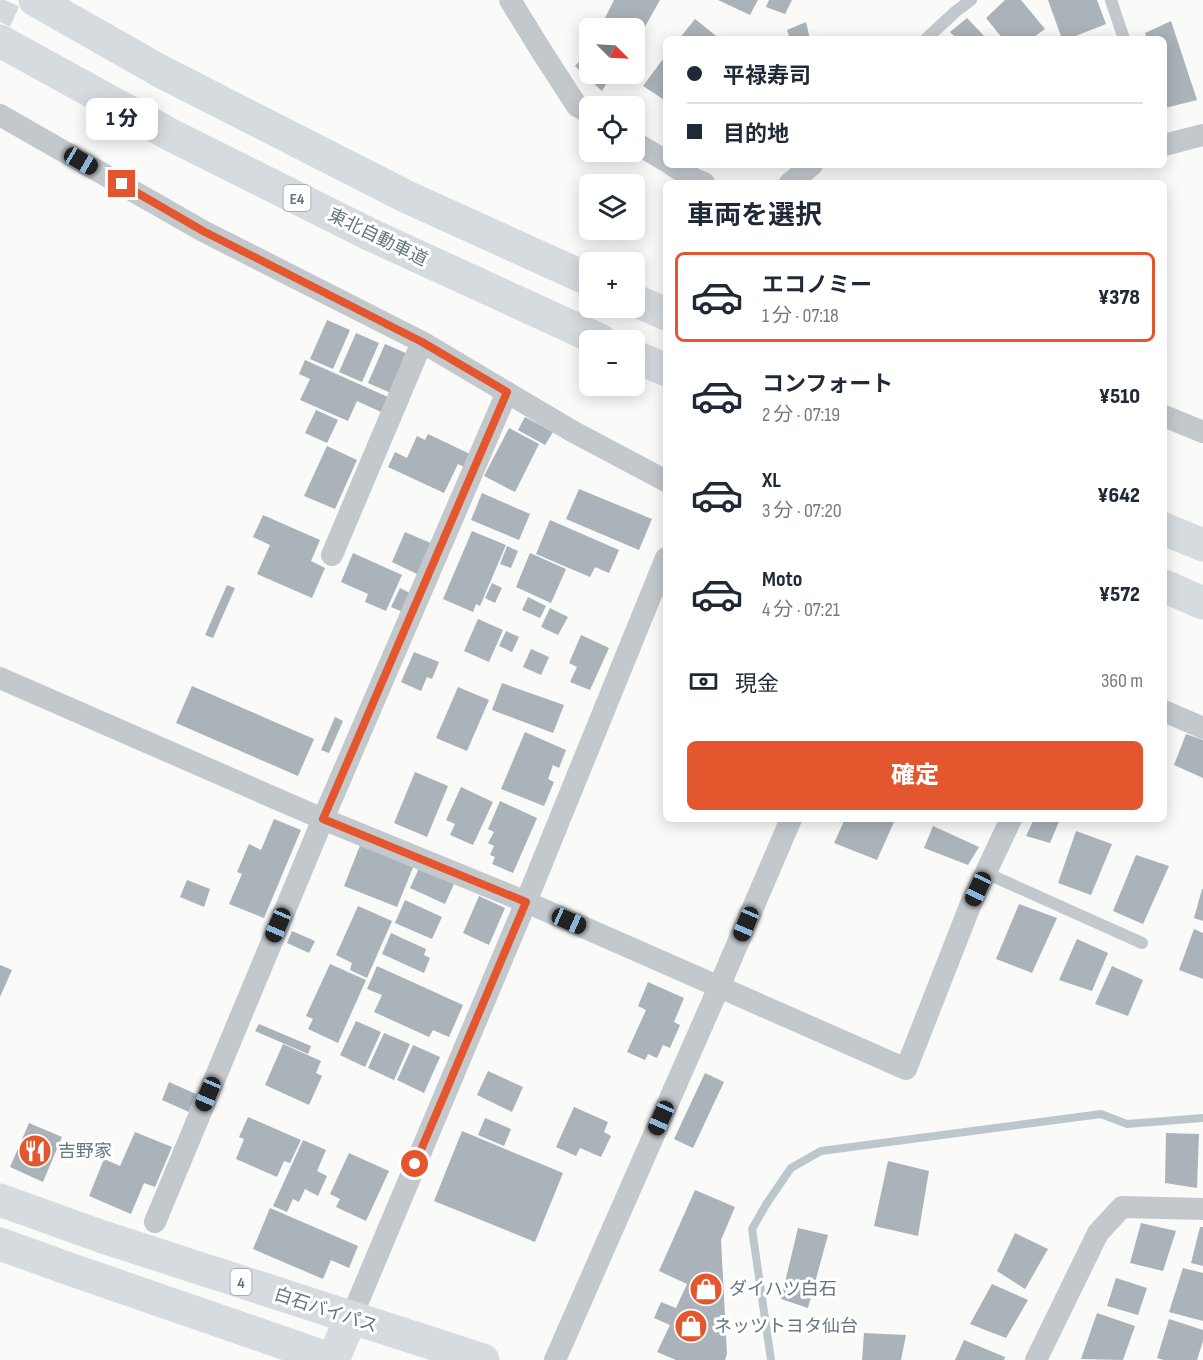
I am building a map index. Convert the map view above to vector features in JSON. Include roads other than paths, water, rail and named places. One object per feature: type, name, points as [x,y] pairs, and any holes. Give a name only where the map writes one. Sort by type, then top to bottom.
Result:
[{"type":"main road","points":[[35,0],[160,71],[407,197],[579,275]]},
{"type":"main road","name":"東北自動車道","points":[[0,41],[169,134],[369,234],[579,330]]},
{"type":"main road","points":[[645,305],[663,313]]},
{"type":"main road","points":[[645,361],[663,369]]},
{"type":"main road","points":[[1167,530],[1203,545]]},
{"type":"main road","points":[[1167,587],[1203,603]]},
{"type":"main road","name":"白石バイパス","points":[[0,1200],[103,1237],[483,1360]]},
{"type":"main road","points":[[0,1244],[333,1360],[351,1318]]},
{"type":"street","points":[[510,0],[579,106]]},
{"type":"street","points":[[0,115],[203,231],[422,342],[572,431],[663,479]]},
{"type":"street","points":[[1167,144],[1203,135]]},
{"type":"street","points":[[645,149],[663,160]]},
{"type":"street","points":[[677,168],[696,180]]},
{"type":"street","points":[[794,180],[808,168]]},
{"type":"street","points":[[333,555],[422,342]]},
{"type":"street","points":[[155,1222],[323,819],[507,392]]},
{"type":"street","points":[[1167,417],[1203,432]]},
{"type":"street","points":[[351,1318],[526,902],[663,565]]},
{"type":"street","points":[[0,678],[323,819],[526,902],[906,1069],[970,906],[1010,822]]},
{"type":"street","points":[[1167,712],[1203,728]]},
{"type":"street","points":[[555,1360],[790,822]]},
{"type":"street","points":[[1036,1360],[1098,1233],[1122,1207],[1203,1209]]},
{"type":"lane","points":[[929,36],[971,0]]},
{"type":"lane","points":[[1112,0],[1123,36]]},
{"type":"lane","points":[[986,873],[1142,943]]},
{"type":"waterway","points":[[771,1360],[752,1229],[791,1168],[821,1151],[1101,1114],[1127,1124],[1203,1118]]},
{"type":"tunnel","points":[[0,22],[10,0]]},
{"type":"place","name":"吉野家","points":[[35,1151]]},
{"type":"place","name":"ダイハツ白石","points":[[706,1289]]},
{"type":"place","name":"ネッツトヨタ仙台","points":[[691,1326]]}]
